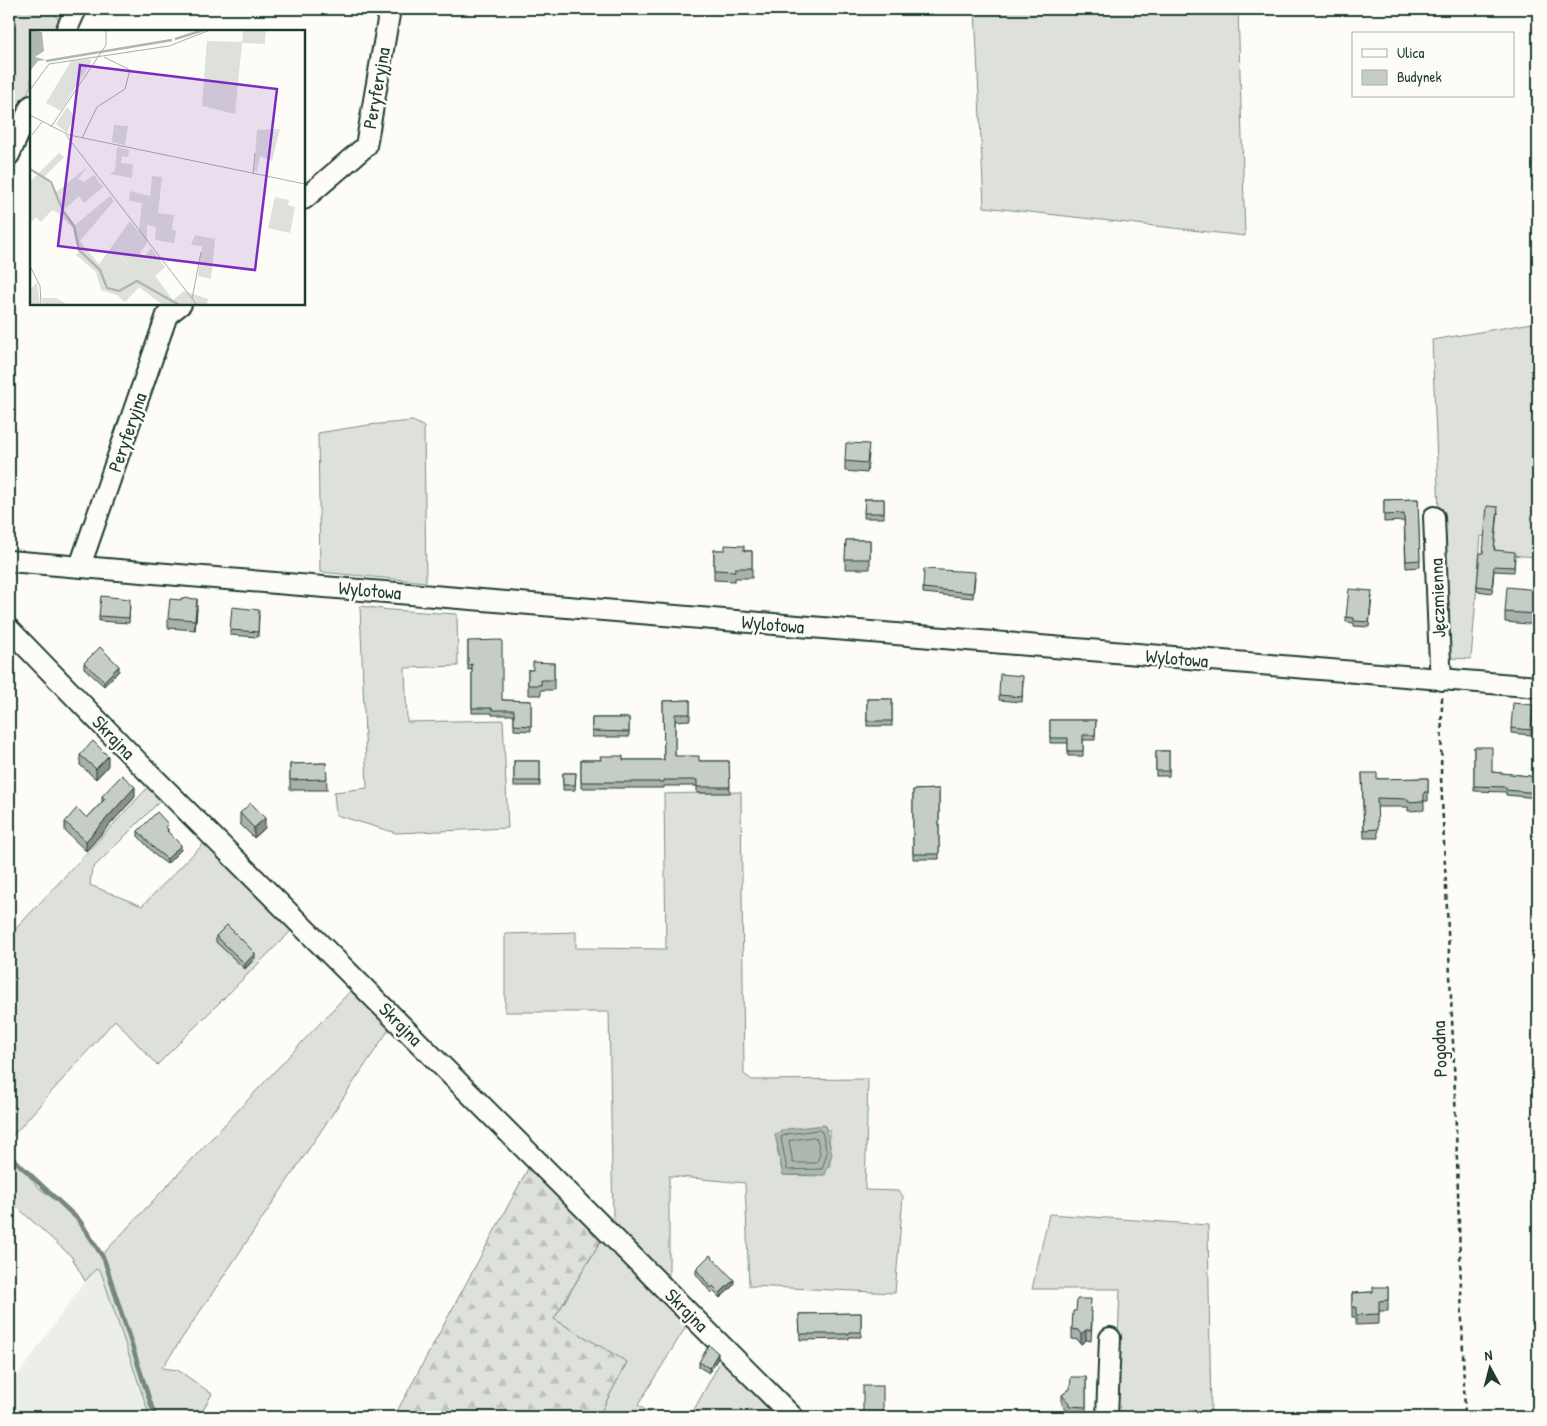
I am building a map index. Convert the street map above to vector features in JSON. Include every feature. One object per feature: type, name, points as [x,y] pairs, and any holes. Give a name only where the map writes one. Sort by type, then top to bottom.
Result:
[{"type":"street","points":[[66,30],[76,9]]},
{"type":"street","name":"Peryferyjna","points":[[305,198],[366,146],[390,9]]},
{"type":"street","points":[[9,155],[30,108]]},
{"type":"street","name":"Peryferyjna","points":[[80,566],[168,315],[180,305]]},
{"type":"street","name":"Jęczmienna","points":[[1434,517],[1442,680]]},
{"type":"street","name":"Wylotowa","points":[[9,561],[1538,687]]},
{"type":"street","name":"Skrajna","points":[[9,630],[793,1417]]},
{"type":"street","points":[[1107,1417],[1110,1338]]},
{"type":"path","name":"Pogodna","points":[[1442,680],[1441,777],[1454,1074],[1465,1417]]},
{"type":"shaded area","points":[[96,1269],[101,1271],[150,1417],[9,1417],[9,1388],[85,1281]]},
{"type":"green space","points":[[9,9],[59,9],[55,16],[60,19],[56,30],[30,30],[30,88],[9,132]]},
{"type":"green space","points":[[975,9],[1238,9],[1245,236],[984,207]]},
{"type":"green space","points":[[1538,322],[1538,557],[1496,554],[1493,537],[1481,536],[1471,659],[1450,658],[1444,634],[1432,340]]},
{"type":"green space","points":[[413,421],[424,427],[426,582],[320,572],[318,433],[368,425]]},
{"type":"green space","points":[[360,606],[390,610],[457,614],[458,666],[405,668],[407,722],[503,720],[508,828],[396,833],[336,815],[334,792],[367,788]]},
{"type":"green space","points":[[151,784],[165,796],[92,869],[90,885],[142,906],[209,838],[295,927],[157,1065],[115,1020],[9,1140],[9,936]]},
{"type":"green space","points":[[741,792],[744,1074],[752,1080],[868,1079],[865,1190],[899,1191],[903,1196],[895,1293],[749,1286],[745,1183],[669,1176],[669,1283],[690,1320],[638,1405],[655,1417],[598,1417],[627,1362],[554,1319],[613,1221],[609,1012],[505,1012],[505,934],[576,932],[576,948],[666,949],[664,794]],"holes":[[[782,1130],[829,1130],[830,1166],[816,1176],[783,1175],[777,1149]]]},
{"type":"green space","points":[[354,987],[392,1025],[162,1368],[178,1370],[212,1394],[199,1417],[150,1417],[101,1272],[96,1269],[85,1281],[71,1256],[9,1200],[9,1153],[39,1188],[69,1210],[101,1256]]},
{"type":"green space","points":[[531,1163],[604,1235],[554,1319],[627,1362],[598,1417],[394,1417]]},
{"type":"green space","points":[[1049,1214],[1208,1225],[1211,1417],[1115,1417],[1120,1289],[1032,1289]]},
{"type":"green space","points":[[724,1355],[782,1417],[690,1417]]},
{"type":"water","points":[[825,1125],[832,1154],[825,1175],[783,1175],[775,1134],[787,1129]]},
{"type":"building","points":[[846,443],[869,444],[867,463],[845,461]]},
{"type":"building","points":[[865,499],[884,499],[884,513],[864,513]]},
{"type":"building","points":[[1418,499],[1420,560],[1406,561],[1404,514],[1384,515],[1384,500]]},
{"type":"building","points":[[1487,506],[1498,507],[1494,550],[1515,552],[1514,567],[1494,566],[1492,588],[1477,586],[1480,553],[1483,553]]},
{"type":"building","points":[[846,540],[870,540],[870,559],[845,559]]},
{"type":"building","points":[[725,545],[744,546],[744,551],[752,551],[752,568],[735,568],[735,571],[714,570],[714,550],[725,550]]},
{"type":"building","points":[[924,569],[975,572],[973,593],[923,588]]},
{"type":"building","points":[[1507,587],[1538,590],[1538,614],[1505,612]]},
{"type":"building","points":[[1349,589],[1372,591],[1369,622],[1354,621],[1354,618],[1346,617]]},
{"type":"building","points":[[101,596],[130,599],[129,618],[99,616]]},
{"type":"building","points":[[181,598],[197,599],[195,620],[168,618],[170,599],[181,600]]},
{"type":"building","points":[[232,607],[259,610],[258,632],[230,630]]},
{"type":"building","points":[[502,640],[502,700],[531,701],[531,726],[514,725],[514,710],[472,708],[472,664],[468,665],[468,641]]},
{"type":"building","points":[[100,647],[119,666],[104,681],[84,663]]},
{"type":"building","points":[[533,662],[554,663],[554,680],[541,680],[541,685],[528,685],[528,670],[533,670]]},
{"type":"building","points":[[1000,674],[1023,676],[1022,697],[999,695]]},
{"type":"building","points":[[867,699],[892,699],[892,721],[867,721]]},
{"type":"building","points":[[690,700],[690,714],[675,714],[675,756],[699,756],[699,761],[729,761],[730,787],[697,787],[697,780],[581,782],[581,760],[601,760],[600,756],[623,756],[623,760],[664,760],[663,701]]},
{"type":"building","points":[[1513,703],[1533,705],[1531,730],[1511,728]]},
{"type":"building","points":[[592,718],[629,718],[629,732],[592,731]]},
{"type":"building","points":[[1050,720],[1096,720],[1095,735],[1083,735],[1083,751],[1068,751],[1068,738],[1050,738]]},
{"type":"building","points":[[93,741],[108,756],[96,769],[80,755]]},
{"type":"building","points":[[1474,747],[1492,747],[1492,772],[1538,777],[1538,793],[1506,790],[1506,787],[1474,786]]},
{"type":"building","points":[[1156,751],[1169,751],[1169,771],[1156,771]]},
{"type":"building","points":[[514,761],[540,761],[540,781],[514,781]]},
{"type":"building","points":[[326,763],[327,779],[290,780],[290,764]]},
{"type":"building","points":[[563,773],[576,773],[575,785],[563,785]]},
{"type":"building","points":[[1362,773],[1377,773],[1377,779],[1428,778],[1428,792],[1424,792],[1424,801],[1408,802],[1408,799],[1377,798],[1378,829],[1364,830]]},
{"type":"building","points":[[122,775],[135,787],[86,841],[65,822],[77,808],[87,818],[105,799],[102,796]]},
{"type":"building","points":[[939,789],[939,854],[913,854],[913,790]]},
{"type":"building","points":[[251,803],[265,818],[254,828],[240,813]]},
{"type":"building","points":[[157,812],[168,824],[165,827],[168,829],[167,831],[181,845],[167,859],[138,831]]},
{"type":"building","points":[[227,925],[255,953],[245,964],[216,936]]},
{"type":"building","points":[[710,1255],[734,1280],[720,1293],[713,1286],[711,1288],[696,1269]]},
{"type":"building","points":[[1373,1287],[1388,1287],[1388,1300],[1379,1301],[1379,1314],[1356,1315],[1356,1307],[1352,1307],[1352,1293],[1373,1292]]},
{"type":"building","points":[[1077,1299],[1091,1299],[1091,1330],[1086,1330],[1081,1334],[1078,1330],[1072,1329],[1073,1311],[1076,1311]]},
{"type":"building","points":[[861,1313],[861,1332],[849,1332],[849,1334],[800,1334],[799,1314]]},
{"type":"building","points":[[709,1345],[718,1353],[709,1368],[699,1362]]},
{"type":"building","points":[[1071,1377],[1086,1377],[1086,1407],[1069,1406],[1069,1403],[1062,1395],[1070,1389]]},
{"type":"building","points":[[863,1386],[883,1386],[883,1417],[863,1417]]},
{"type":"waterway","points":[[9,1155],[80,1221],[104,1259],[155,1417]]}]
